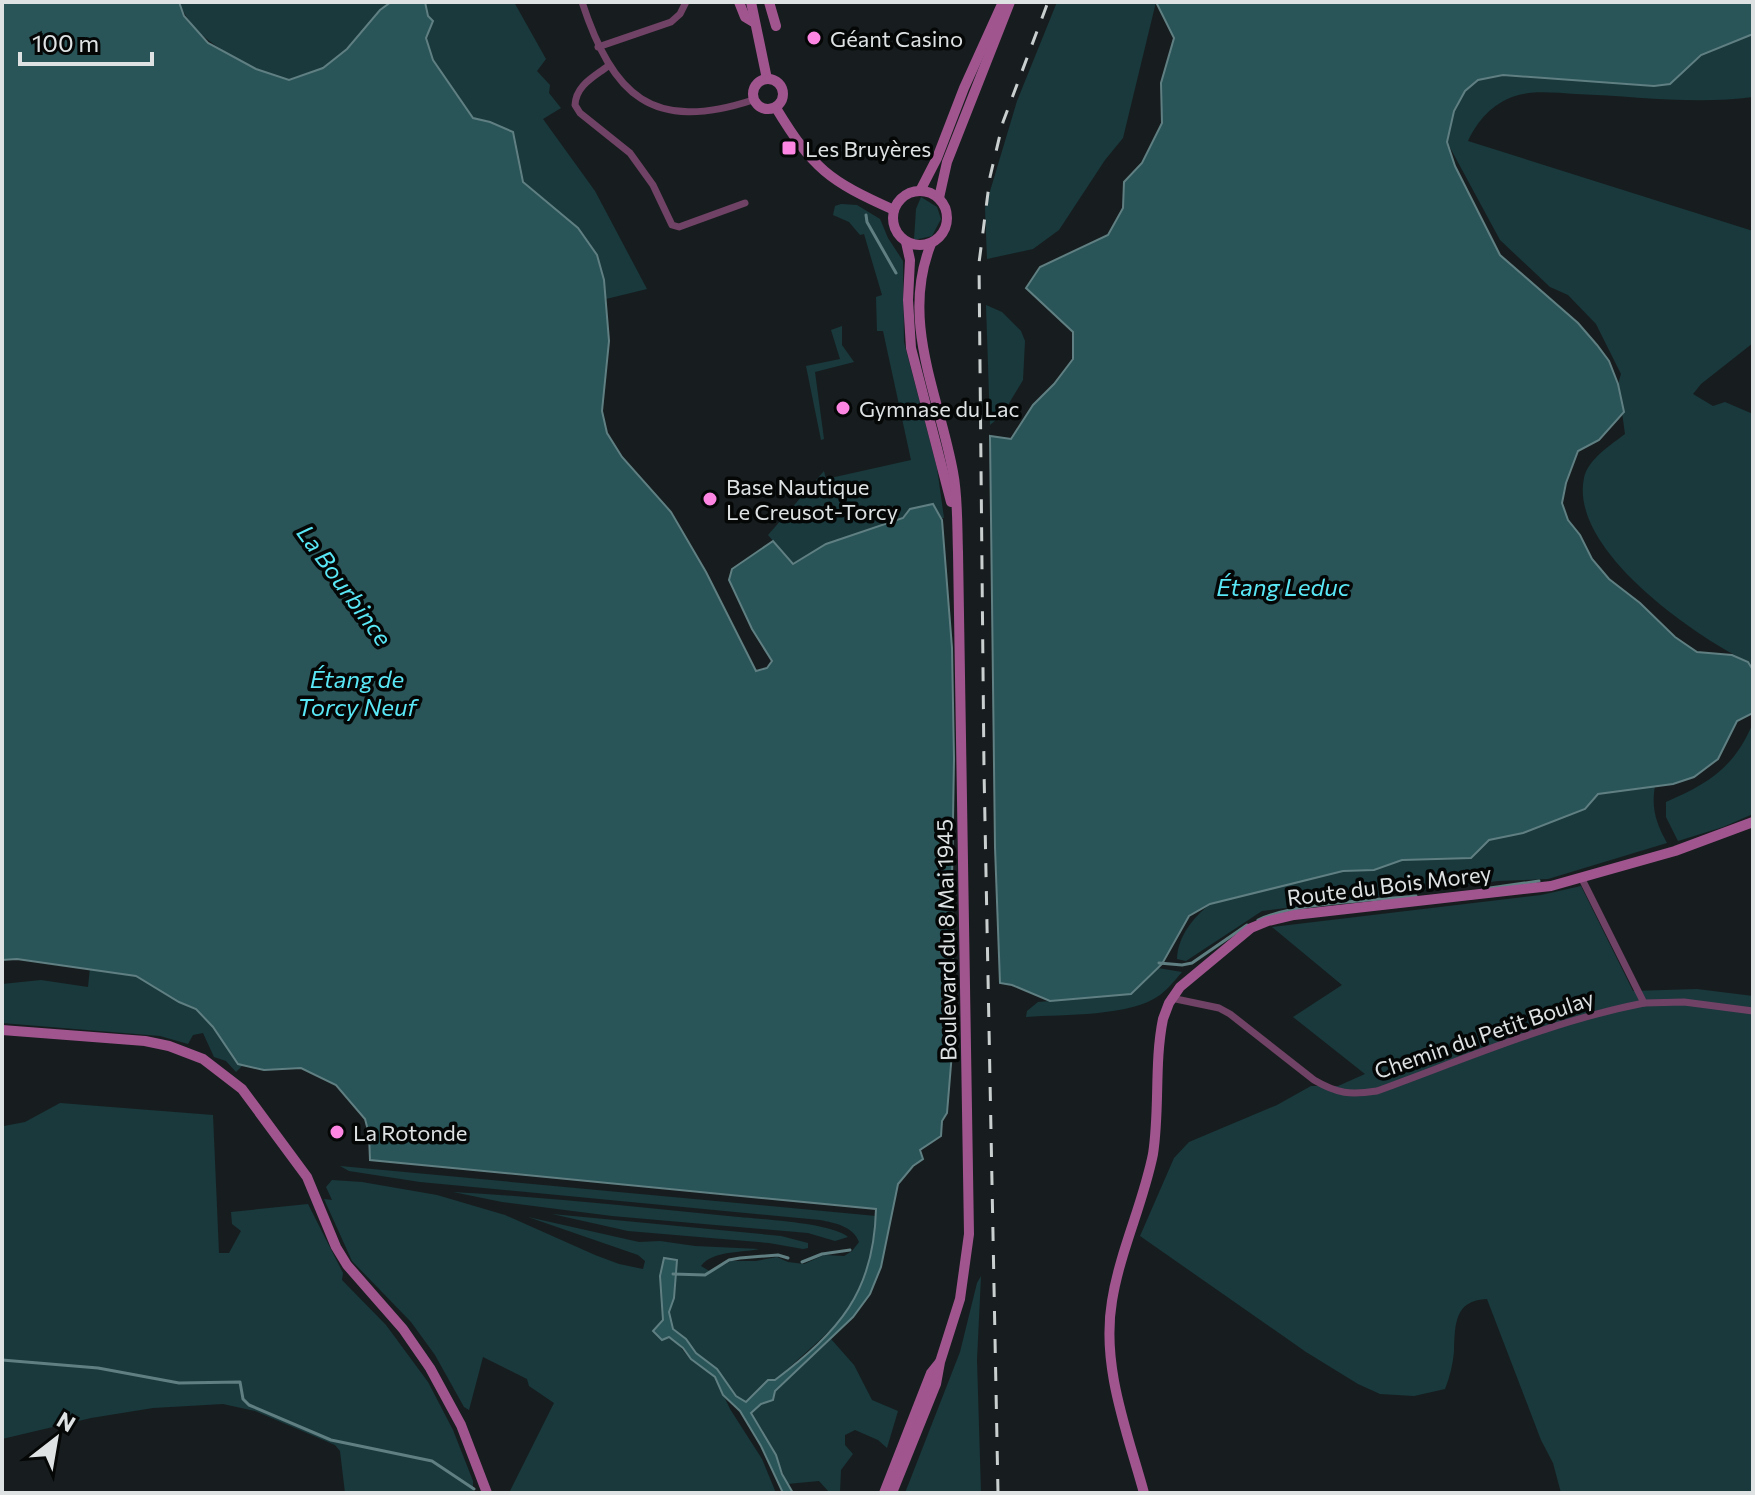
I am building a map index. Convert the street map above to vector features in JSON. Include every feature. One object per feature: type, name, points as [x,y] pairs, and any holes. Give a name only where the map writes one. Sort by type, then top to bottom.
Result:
[{"type":"main road","points":[[739,2],[745,17],[755,23]]},
{"type":"main road","points":[[751,2],[767,79]]},
{"type":"main road","points":[[769,2],[776,26]]},
{"type":"main road","points":[[920,191],[1003,2]]},
{"type":"main road","points":[[939,198],[947,162],[1010,2]]},
{"type":"main road","points":[[767,79],[779,84],[783,91],[782,101],[776,108],[765,110],[753,100],[755,86],[767,79]]},
{"type":"main road","points":[[776,108],[810,160],[822,172],[842,186],[894,210]]},
{"type":"main road","points":[[920,191],[939,198],[945,205],[947,223],[944,232],[931,244],[906,242],[895,228],[894,210],[904,196],[920,191]]},
{"type":"main road","name":"Boulevard du 8 Mai 1945","points":[[906,242],[910,260],[908,300],[911,348],[955,515]]},
{"type":"main road","name":"Boulevard du 8 Mai 1945","points":[[892,1493],[936,1384],[960,1299],[969,1223],[959,574],[954,475],[926,368],[920,325],[921,269],[931,244]]},
{"type":"main road","name":"Route du Bois Morey","points":[[1144,1493],[1112,1374],[1109,1333],[1115,1282],[1141,1205],[1153,1152],[1161,1033],[1171,998],[1187,979],[1251,928],[1268,921],[1294,915],[1491,894],[1582,879],[1675,851],[1753,822]]},
{"type":"main road","points":[[2,1030],[145,1041],[169,1046],[203,1059],[242,1089],[307,1177],[336,1247],[347,1265],[403,1329],[430,1368],[461,1425],[487,1493]]},
{"type":"main road","name":"Boulevard du 8 Mai 1945","points":[[884,1493],[931,1373],[940,1362]]},
{"type":"street","points":[[582,2],[608,66],[641,99],[668,109],[695,112],[753,100]]},
{"type":"street","points":[[598,47],[671,22],[686,2]]},
{"type":"street","points":[[608,66],[582,86],[577,92],[575,105],[580,113],[630,153],[653,185],[672,225],[679,227],[745,203]]},
{"type":"street","points":[[1582,879],[1644,1003]]},
{"type":"street","name":"Chemin du Petit Boulay","points":[[1171,998],[1219,1008],[1314,1080],[1331,1090],[1352,1095],[1377,1091],[1603,1011],[1644,1003],[1684,1002],[1753,1011]]},
{"type":"shaded area","points":[[179,2],[391,2],[337,58],[315,73],[291,80],[262,72],[217,46],[195,28]]},
{"type":"shaded area","points":[[425,2],[514,2],[546,59],[537,71],[550,85],[549,93],[561,108],[543,119],[595,191],[647,289],[606,299],[604,280],[523,182],[513,132],[473,118],[439,71],[426,40]]},
{"type":"shaded area","points":[[1057,2],[1156,2],[1123,138],[1059,230],[1033,249],[987,259],[985,208],[1017,101]]},
{"type":"shaded area","points":[[1753,34],[1753,97],[1687,100],[1537,92],[1522,94],[1493,108],[1476,126],[1468,141],[1753,231],[1753,343],[1701,384],[1693,394],[1713,406],[1725,402],[1753,414],[1753,670],[1748,662],[1668,611],[1615,560],[1596,533],[1584,505],[1584,478],[1595,459],[1625,434],[1618,384],[1621,374],[1596,324],[1568,295],[1550,287],[1500,240],[1447,142],[1455,109],[1463,94],[1475,82],[1489,77],[1534,75],[1654,86],[1670,84],[1701,55]]},
{"type":"shaded area","points":[[921,197],[937,207],[941,219],[932,236],[914,240],[916,209]]},
{"type":"shaded area","points":[[857,205],[880,219],[903,261],[904,342],[937,468],[944,518],[903,518],[826,544],[793,564],[768,535],[824,471],[826,479],[911,460],[883,331],[877,331],[876,297],[882,295],[864,234],[860,235],[849,222],[833,215],[835,206]]},
{"type":"shaded area","points":[[986,305],[1002,312],[1021,331],[1025,341],[1023,380],[1002,415],[990,425]]},
{"type":"shaded area","points":[[842,326],[842,345],[854,362],[815,372],[824,439],[821,440],[806,366],[840,359],[831,330]]},
{"type":"shaded area","points":[[1753,723],[1753,814],[1678,841],[1666,817],[1666,802],[1707,781],[1728,763],[1746,739]]},
{"type":"shaded area","points":[[1655,786],[1655,815],[1667,843],[1548,879],[1498,881],[1262,911],[1186,961],[1177,959],[1180,943],[1188,928],[1210,904],[1343,871],[1374,870],[1402,860],[1471,858],[1489,840],[1523,833],[1585,809],[1598,794]]},
{"type":"shaded area","points":[[1581,886],[1633,991],[1697,989],[1753,996],[1753,1493],[1561,1493],[1553,1463],[1541,1440],[1487,1299],[1468,1304],[1458,1316],[1452,1365],[1445,1389],[1414,1396],[1380,1394],[1306,1352],[1140,1236],[1174,1158],[1189,1142],[1277,1105],[1311,1086],[1338,1086],[1365,1074],[1293,1017],[1342,985],[1272,927],[1541,895]]},
{"type":"shaded area","points":[[90,968],[136,976],[196,1009],[213,1027],[238,1064],[243,1065],[236,1072],[226,1061],[214,1057],[203,1033],[193,1035],[188,1044],[160,1036],[2,1023],[2,984],[41,980],[88,987]]},
{"type":"shaded area","points":[[1158,968],[1182,972],[1163,993],[1147,1002],[1114,1011],[1026,1017],[1027,1011],[1038,1002],[1131,994]]},
{"type":"shaded area","points":[[60,1103],[213,1115],[219,1253],[229,1253],[241,1231],[232,1224],[231,1212],[308,1204],[343,1273],[342,1280],[386,1325],[428,1382],[453,1430],[473,1481],[473,1493],[345,1493],[340,1451],[335,1445],[255,1411],[223,1404],[153,1408],[91,1418],[2,1439],[2,1131],[4,1126],[25,1122]]},
{"type":"shaded area","points":[[340,1166],[876,1216],[867,1270],[849,1307],[821,1338],[782,1374],[768,1380],[746,1403],[736,1396],[717,1369],[673,1329],[669,1312],[677,1261],[664,1258],[660,1276],[663,1320],[654,1331],[675,1341],[691,1360],[715,1377],[730,1409],[762,1459],[776,1493],[509,1493],[554,1403],[529,1386],[527,1379],[483,1357],[469,1410],[464,1407],[435,1355],[411,1322],[352,1261],[324,1199],[332,1200],[326,1187],[332,1180],[362,1182],[437,1195],[505,1215],[595,1255],[643,1269],[645,1261],[638,1255],[528,1217],[639,1242],[759,1249],[713,1257],[701,1266],[711,1272],[731,1261],[777,1257],[804,1264],[824,1255],[844,1256],[859,1242],[848,1229],[820,1220],[420,1182],[349,1171]]},
{"type":"shaded area","points":[[453,1192],[791,1222],[826,1228],[848,1237],[835,1241],[808,1233],[612,1216],[502,1202]]},
{"type":"shaded area","points":[[552,1214],[781,1236],[808,1243],[808,1248],[628,1231]]},
{"type":"shaded area","points":[[981,1276],[977,1360],[981,1493],[905,1493],[960,1352]]},
{"type":"shaded area","points":[[831,1339],[854,1365],[872,1400],[898,1411],[887,1448],[878,1440],[855,1430],[845,1435],[845,1445],[853,1454],[841,1470],[840,1492],[829,1492],[819,1481],[787,1484],[776,1455],[750,1413],[761,1404],[773,1400],[775,1391]]},
{"type":"water","name":"Étang de Torcy Neuf","points":[[2,2],[179,2],[184,16],[208,43],[256,69],[289,80],[323,68],[347,49],[380,10],[391,2],[425,2],[428,16],[433,21],[426,38],[433,60],[473,118],[513,132],[523,182],[578,228],[597,255],[604,280],[609,341],[602,411],[607,433],[622,457],[671,512],[706,572],[756,671],[767,668],[772,661],[752,629],[729,580],[732,569],[773,541],[793,564],[826,544],[903,518],[910,509],[933,504],[942,520],[952,648],[954,759],[954,1028],[947,1113],[942,1121],[941,1136],[920,1150],[923,1159],[898,1184],[881,1267],[870,1294],[853,1317],[775,1391],[773,1400],[761,1404],[751,1413],[776,1455],[793,1493],[783,1493],[761,1446],[740,1411],[723,1395],[715,1377],[669,1337],[662,1340],[653,1331],[663,1320],[660,1276],[664,1258],[677,1260],[674,1298],[669,1312],[673,1329],[717,1369],[736,1396],[746,1402],[768,1380],[775,1380],[818,1344],[849,1308],[868,1264],[876,1209],[370,1160],[365,1119],[336,1085],[301,1068],[264,1070],[238,1064],[213,1027],[196,1009],[136,976],[17,959],[2,960]]},
{"type":"water","name":"Étang Leduc","points":[[1156,2],[1753,2],[1753,34],[1701,55],[1670,84],[1654,86],[1503,75],[1478,80],[1465,91],[1454,111],[1447,142],[1455,166],[1500,255],[1578,323],[1609,361],[1618,384],[1624,412],[1599,440],[1578,451],[1562,503],[1568,520],[1592,559],[1609,579],[1640,603],[1675,637],[1697,652],[1732,655],[1748,662],[1753,670],[1753,713],[1737,721],[1718,759],[1694,777],[1673,784],[1598,794],[1585,809],[1523,833],[1489,840],[1471,858],[1402,860],[1374,870],[1343,871],[1210,904],[1189,916],[1162,964],[1131,994],[1050,1001],[1000,983],[995,847],[990,436],[1011,439],[1033,405],[1073,359],[1073,332],[1026,288],[1040,267],[1108,235],[1123,208],[1124,182],[1142,163],[1162,123],[1161,83],[1174,38]]},
{"type":"waterway","points":[[866,215],[896,273]]},
{"type":"waterway","points":[[1483,889],[1539,881]]},
{"type":"waterway","points":[[1258,920],[1293,909],[1416,896]]},
{"type":"waterway","points":[[1159,963],[1192,963],[1247,925]]},
{"type":"waterway","points":[[802,1262],[822,1254],[850,1250]]},
{"type":"waterway","points":[[673,1274],[705,1275],[729,1260],[740,1258],[778,1255],[788,1258]]},
{"type":"waterway","points":[[2,1360],[98,1368],[179,1383],[240,1382],[243,1399],[249,1405],[331,1440],[432,1461],[474,1489]]},
{"type":"railway","points":[[998,1493],[984,770],[979,263],[990,177],[1003,122],[1048,2]]},
{"type":"place","name":"Géant Casino","points":[[814,38]]},
{"type":"place","name":"Les Bruyères","points":[[789,148]]},
{"type":"place","name":"Gymnase du Lac","points":[[843,408]]},
{"type":"place","name":"Base Nautique Le Creusot-Torcy","points":[[710,499]]},
{"type":"place","name":"La Rotonde","points":[[337,1132]]},
{"type":"water label","name":"La Bourbince","points":[[345,585]]}]
